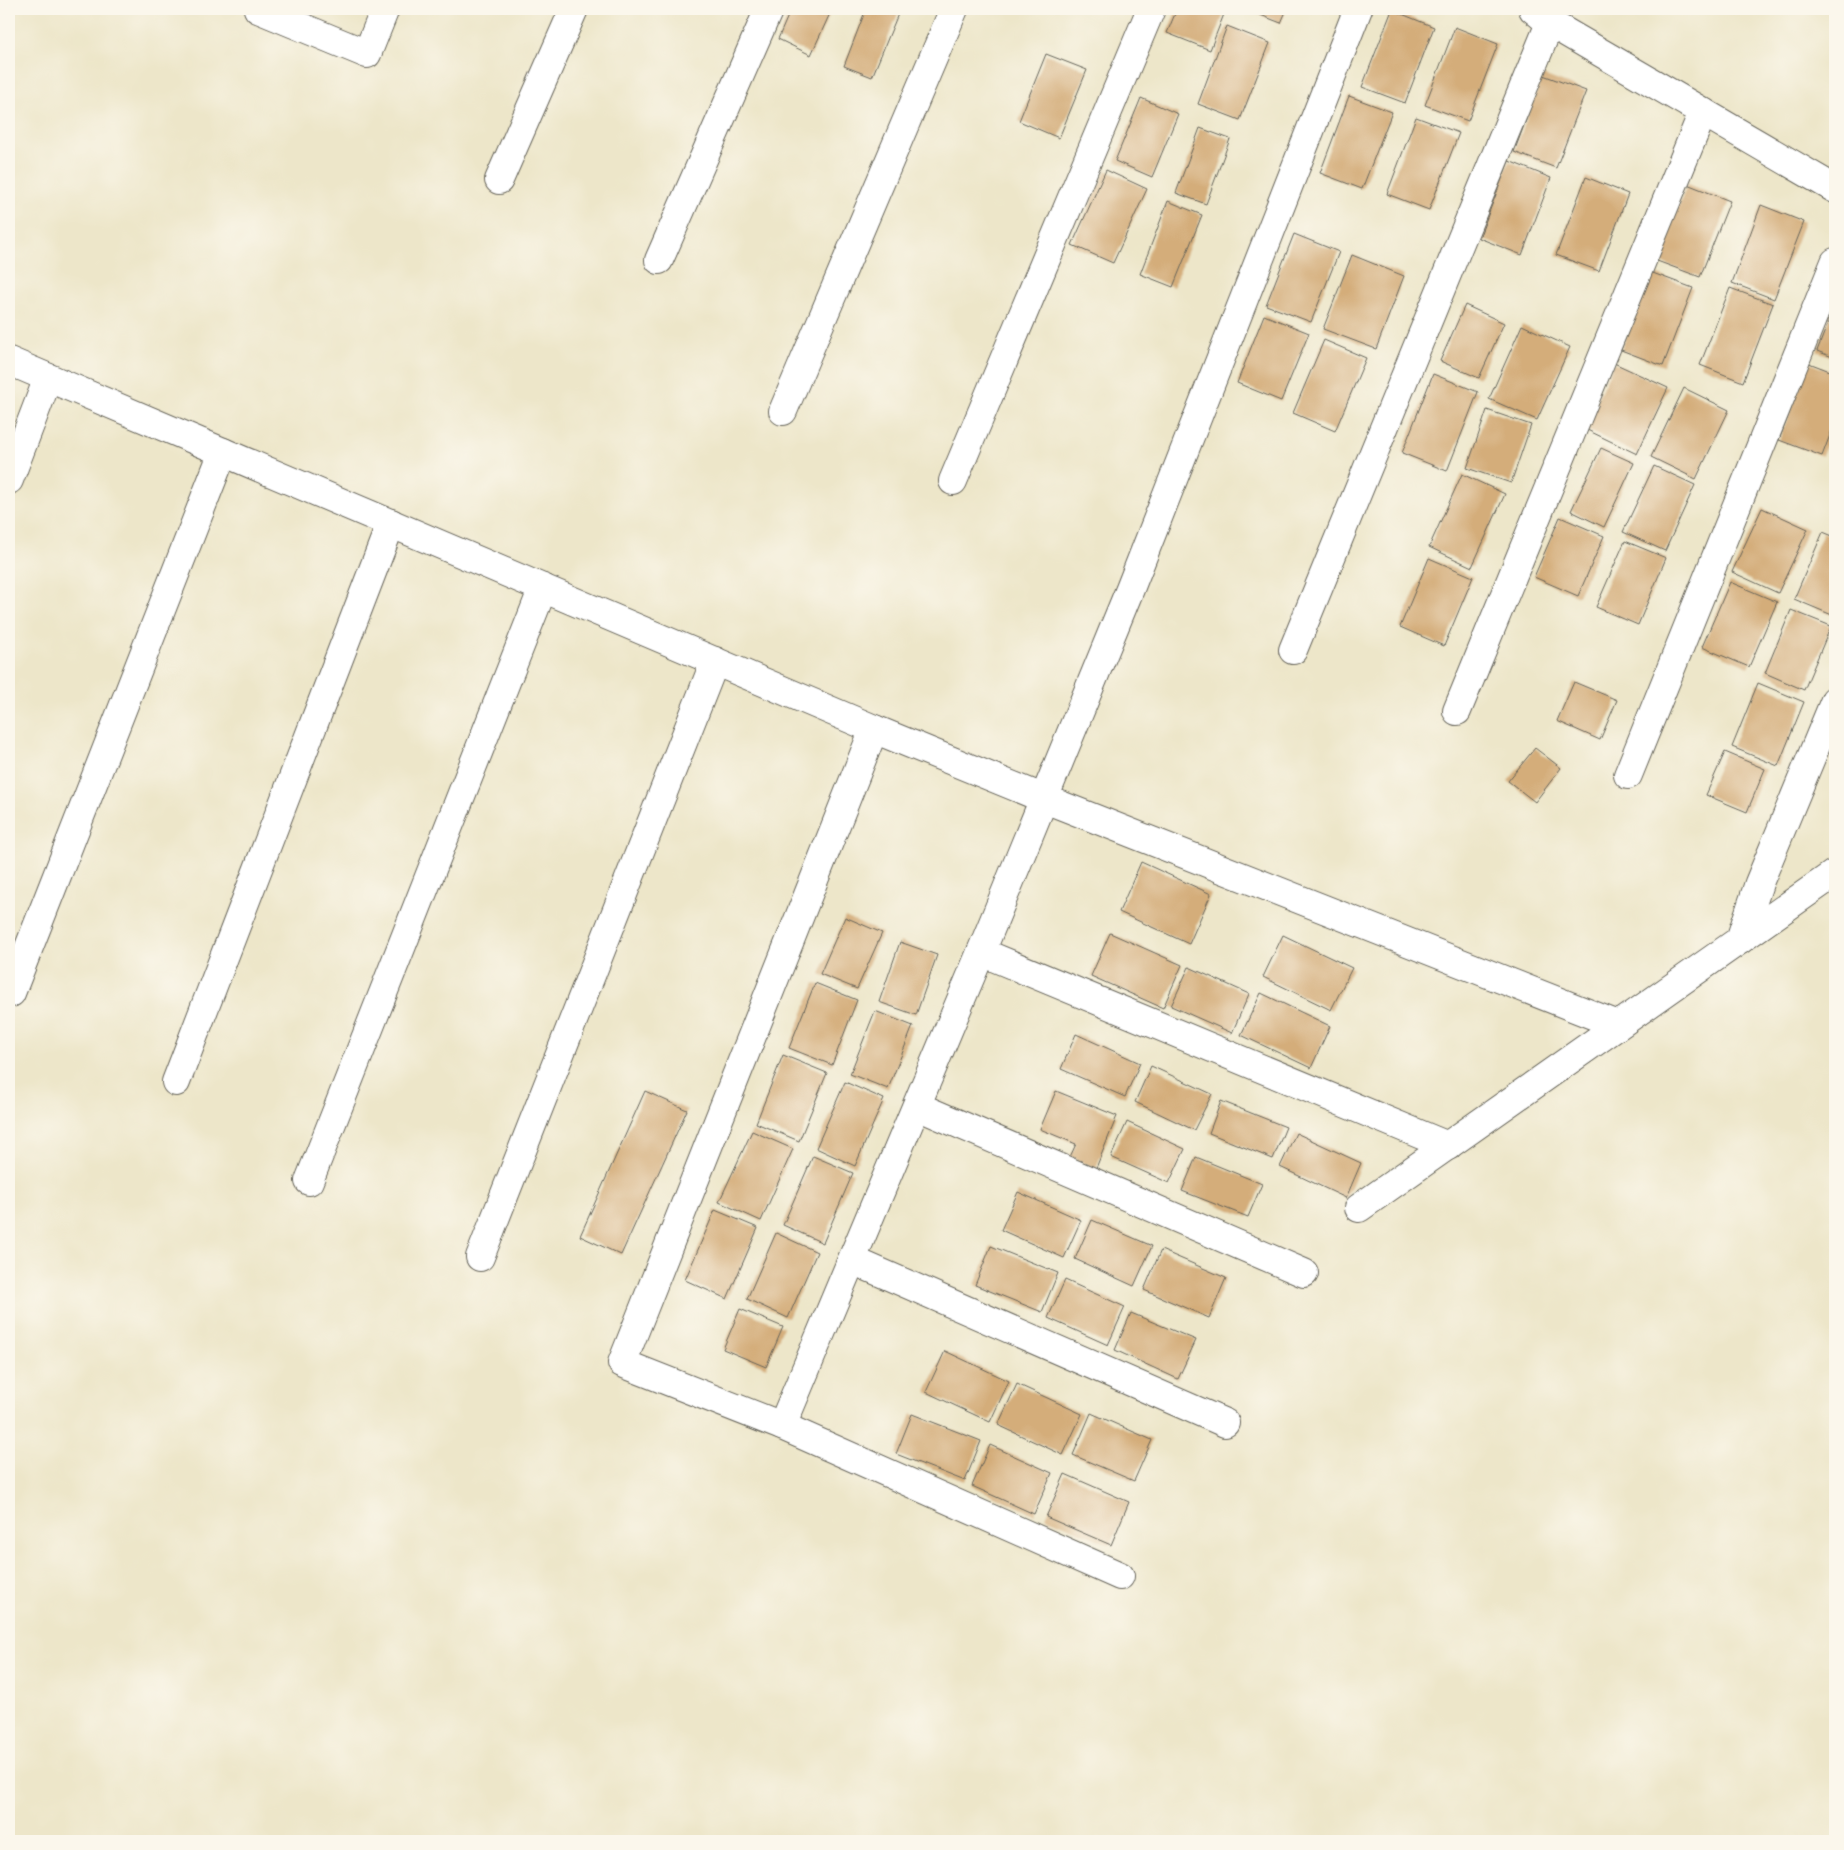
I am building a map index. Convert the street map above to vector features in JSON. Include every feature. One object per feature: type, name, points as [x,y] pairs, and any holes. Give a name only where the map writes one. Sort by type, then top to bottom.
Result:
[{"type":"street","points":[[258,9],[367,54],[385,9]]},
{"type":"street","points":[[499,180],[574,9]]},
{"type":"street","points":[[659,260],[769,9]]},
{"type":"street","points":[[783,411],[954,9]]},
{"type":"street","points":[[953,481],[1151,9]]},
{"type":"street","points":[[782,1426],[1045,799],[1130,589],[1358,9]]},
{"type":"street","points":[[1293,650],[1542,16],[1835,189]]},
{"type":"street","points":[[1457,711],[1703,112]]},
{"type":"street","points":[[1628,775],[1835,262]]},
{"type":"street","points":[[9,361],[874,729],[1045,799],[1618,1026]]},
{"type":"street","points":[[9,480],[48,378]]},
{"type":"street","points":[[11,993],[224,452]]},
{"type":"street","points":[[176,1082],[391,524]]},
{"type":"street","points":[[309,1181],[543,588]]},
{"type":"street","points":[[480,1257],[715,662]]},
{"type":"street","points":[[1740,940],[1759,883],[1835,700]]},
{"type":"street","points":[[874,729],[622,1363],[782,1426],[1120,1576]]},
{"type":"street","points":[[1359,1208],[1835,873]]},
{"type":"street","points":[[981,952],[1448,1146]]},
{"type":"street","points":[[917,1106],[1304,1273]]},
{"type":"street","points":[[852,1260],[1225,1423]]},
{"type":"building","points":[[791,9],[832,9],[811,55],[778,39]]},
{"type":"building","points":[[866,9],[885,9],[898,14],[872,77],[844,66]]},
{"type":"building","points":[[1177,9],[1226,9],[1210,50],[1167,33]]},
{"type":"building","points":[[1245,9],[1287,9],[1281,23]]},
{"type":"building","points":[[1392,10],[1434,27],[1405,103],[1362,87]]},
{"type":"building","points":[[1227,26],[1270,43],[1240,120],[1198,104]]},
{"type":"building","points":[[1455,27],[1498,44],[1468,121],[1425,105]]},
{"type":"building","points":[[1046,54],[1087,70],[1059,138],[1019,121]]},
{"type":"building","points":[[1543,75],[1586,91],[1556,168],[1514,152]]},
{"type":"building","points":[[1349,96],[1392,112],[1362,189],[1320,173]]},
{"type":"building","points":[[1141,98],[1178,114],[1152,177],[1115,161]]},
{"type":"building","points":[[1416,117],[1459,133],[1429,210],[1387,194]]},
{"type":"building","points":[[1200,128],[1230,139],[1206,204],[1176,193]]},
{"type":"building","points":[[1509,161],[1551,178],[1522,255],[1479,238]]},
{"type":"building","points":[[1106,170],[1147,189],[1113,263],[1072,245]]},
{"type":"building","points":[[1586,177],[1628,194],[1599,271],[1556,255]]},
{"type":"building","points":[[1687,184],[1730,201],[1700,277],[1657,261]]},
{"type":"building","points":[[1168,201],[1202,215],[1173,287],[1140,274]]},
{"type":"building","points":[[1761,205],[1804,222],[1774,299],[1732,283]]},
{"type":"building","points":[[1294,234],[1339,252],[1311,322],[1266,305]]},
{"type":"building","points":[[1352,255],[1404,276],[1376,349],[1323,329]]},
{"type":"building","points":[[1650,272],[1693,288],[1663,366],[1621,350]]},
{"type":"building","points":[[1730,288],[1773,304],[1743,382],[1700,365]]},
{"type":"building","points":[[1465,305],[1504,323],[1479,378],[1440,361]]},
{"type":"building","points":[[1835,305],[1835,358],[1817,351]]},
{"type":"building","points":[[1264,315],[1309,333],[1281,401],[1237,383]]},
{"type":"building","points":[[1522,325],[1570,347],[1537,420],[1489,399]]},
{"type":"building","points":[[1324,340],[1366,358],[1335,431],[1293,413]]},
{"type":"building","points":[[1614,363],[1668,388],[1637,454],[1583,428]]},
{"type":"building","points":[[1809,363],[1835,373],[1835,422],[1822,456],[1779,440]]},
{"type":"building","points":[[1433,374],[1478,392],[1447,471],[1402,453]]},
{"type":"building","points":[[1684,388],[1729,410],[1696,479],[1651,457]]},
{"type":"building","points":[[1487,410],[1531,425],[1511,483],[1467,468]]},
{"type":"building","points":[[1601,448],[1634,463],[1604,527],[1571,511]]},
{"type":"building","points":[[1654,466],[1695,485],[1665,551],[1623,532]]},
{"type":"building","points":[[1462,474],[1505,494],[1472,567],[1429,547]]},
{"type":"building","points":[[1762,508],[1808,529],[1778,593],[1732,572]]},
{"type":"building","points":[[1560,517],[1604,536],[1578,596],[1534,577]]},
{"type":"building","points":[[1823,532],[1835,537],[1835,607],[1832,615],[1794,599]]},
{"type":"building","points":[[1625,541],[1666,558],[1638,625],[1596,607]]},
{"type":"building","points":[[1429,558],[1473,577],[1444,646],[1400,627]]},
{"type":"building","points":[[1730,582],[1777,602],[1749,667],[1702,647]]},
{"type":"building","points":[[1791,610],[1831,626],[1804,690],[1765,673]]},
{"type":"building","points":[[1574,682],[1617,700],[1600,740],[1557,721]]},
{"type":"building","points":[[1758,683],[1804,702],[1778,766],[1732,747]]},
{"type":"building","points":[[1535,748],[1561,768],[1535,802],[1508,781]]},
{"type":"building","points":[[1725,752],[1765,769],[1747,812],[1706,795]]},
{"type":"building","points":[[1141,862],[1211,894],[1189,944],[1119,912]]},
{"type":"building","points":[[845,917],[882,933],[857,989],[820,974]]},
{"type":"building","points":[[1110,933],[1182,965],[1163,1008],[1091,976]]},
{"type":"building","points":[[1283,935],[1352,968],[1331,1010],[1263,977]]},
{"type":"building","points":[[900,942],[937,955],[916,1015],[879,1002]]},
{"type":"building","points":[[1189,967],[1249,994],[1232,1033],[1171,1006]]},
{"type":"building","points":[[815,983],[857,1000],[832,1065],[789,1048]]},
{"type":"building","points":[[1261,993],[1330,1026],[1311,1068],[1241,1035]]},
{"type":"building","points":[[875,1011],[913,1026],[888,1089],[850,1074]]},
{"type":"building","points":[[1076,1034],[1140,1063],[1125,1097],[1061,1069]]},
{"type":"building","points":[[783,1055],[827,1073],[799,1141],[756,1123]]},
{"type":"building","points":[[1151,1066],[1212,1094],[1194,1130],[1135,1102]]},
{"type":"building","points":[[845,1082],[884,1099],[855,1166],[816,1148]]},
{"type":"building","points":[[645,1091],[687,1110],[621,1255],[580,1236]]},
{"type":"building","points":[[1056,1091],[1117,1116],[1096,1168],[1070,1157],[1076,1144],[1040,1129]]},
{"type":"building","points":[[1221,1101],[1286,1127],[1273,1159],[1209,1133]]},
{"type":"building","points":[[1127,1122],[1185,1149],[1169,1183],[1111,1157]]},
{"type":"building","points":[[752,1131],[793,1149],[761,1221],[719,1202]]},
{"type":"building","points":[[1296,1133],[1361,1163],[1346,1198],[1280,1167]]},
{"type":"building","points":[[813,1156],[853,1173],[823,1243],[783,1225]]},
{"type":"building","points":[[1196,1157],[1262,1184],[1248,1217],[1182,1191]]},
{"type":"building","points":[[1018,1192],[1081,1220],[1064,1258],[1001,1230]]},
{"type":"building","points":[[715,1210],[758,1228],[727,1299],[685,1280]]},
{"type":"building","points":[[1092,1220],[1152,1246],[1134,1286],[1075,1259]]},
{"type":"building","points":[[776,1233],[817,1252],[788,1318],[747,1299]]},
{"type":"building","points":[[991,1246],[1058,1273],[1042,1312],[975,1285]]},
{"type":"building","points":[[1161,1250],[1226,1278],[1209,1318],[1144,1290]]},
{"type":"building","points":[[1065,1280],[1125,1307],[1108,1345],[1048,1318]]},
{"type":"building","points":[[740,1309],[783,1327],[766,1367],[723,1349]]},
{"type":"building","points":[[1131,1313],[1196,1340],[1178,1379],[1115,1350]]},
{"type":"building","points":[[945,1351],[1009,1381],[990,1422],[926,1392]]},
{"type":"building","points":[[1017,1384],[1082,1414],[1063,1455],[998,1425]]},
{"type":"building","points":[[1091,1413],[1152,1440],[1134,1481],[1073,1455]]},
{"type":"building","points":[[912,1414],[981,1441],[965,1481],[896,1454]]},
{"type":"building","points":[[990,1445],[1052,1473],[1034,1514],[972,1486]]},
{"type":"building","points":[[1065,1474],[1129,1502],[1111,1545],[1046,1517]]}]
